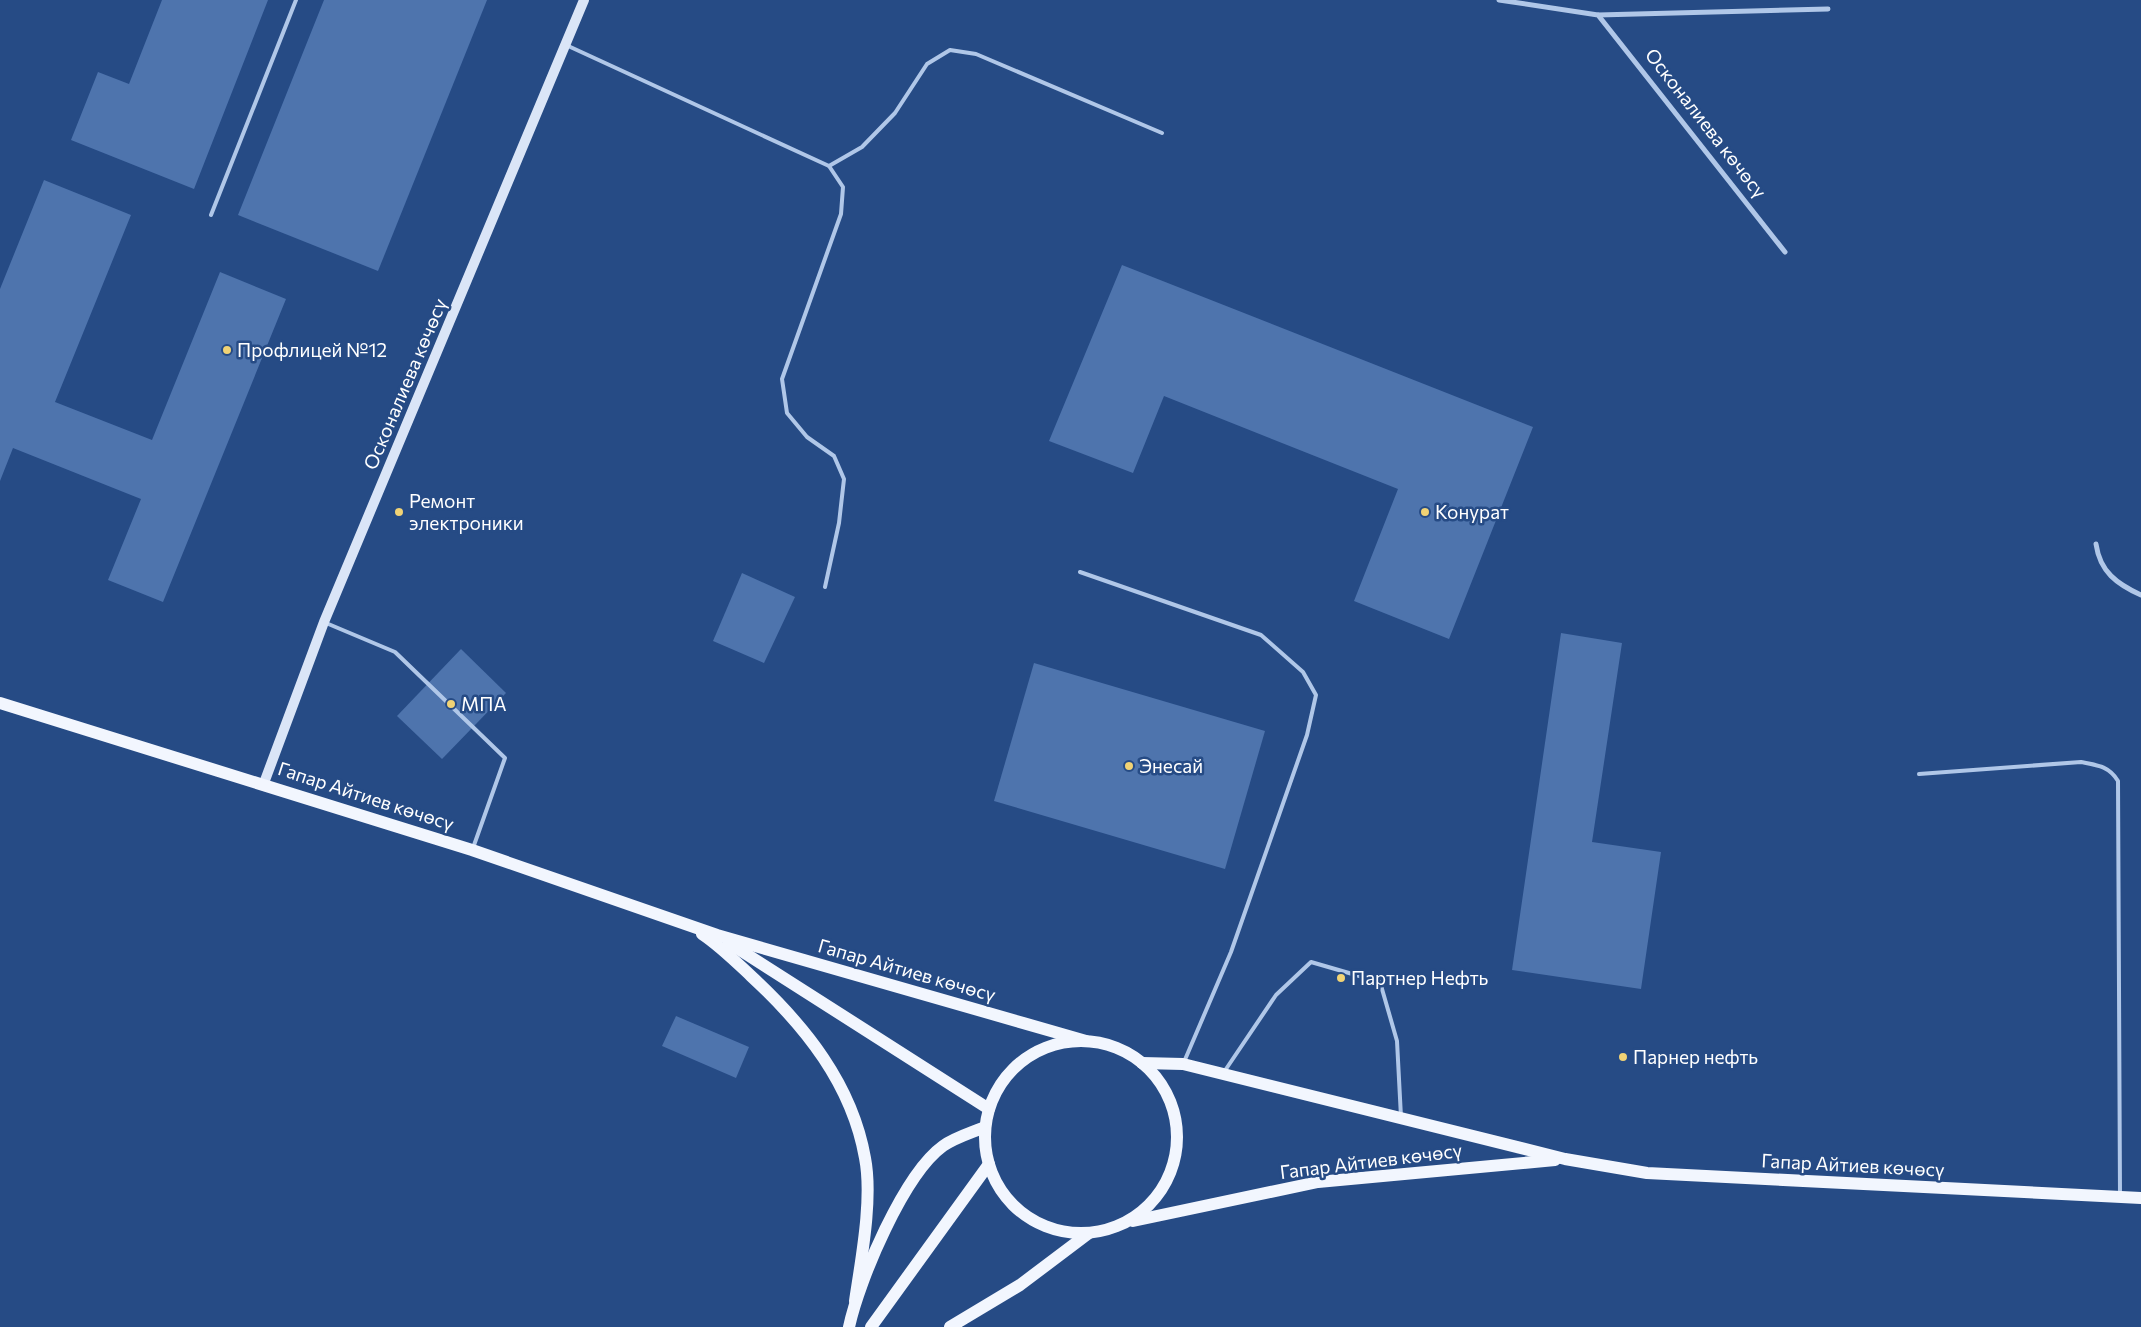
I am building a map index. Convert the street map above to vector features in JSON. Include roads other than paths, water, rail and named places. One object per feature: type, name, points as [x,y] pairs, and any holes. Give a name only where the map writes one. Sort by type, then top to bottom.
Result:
[{"type":"main road","name":"Гапар Айтиев көчөсү","points":[[0,702],[264,783],[472,850],[717,935],[1086,1041],[1104,1044],[1124,1052],[1142,1063],[1183,1064],[1565,1159],[1647,1172],[2141,1198]]},
{"type":"main road","points":[[688,925],[716,943],[784,1006],[836,1075],[850,1104],[866,1159],[867,1197],[855,1301],[849,1327]]},
{"type":"main road","name":"Гапар Айтиев көчөсү","points":[[717,935],[989,1109]]},
{"type":"main road","points":[[1086,1041],[1050,1046],[1018,1064],[1001,1085],[989,1109],[985,1127],[985,1146],[996,1182],[1006,1198],[1035,1221],[1052,1229],[1089,1233]]},
{"type":"main road","points":[[950,1327],[1020,1285],[1089,1233],[1125,1222],[1143,1211],[1157,1196],[1168,1178],[1175,1151],[1175,1116],[1168,1096],[1156,1078],[1142,1063]]},
{"type":"main road","points":[[855,1301],[888,1226],[914,1178],[942,1147],[957,1138],[985,1127]]},
{"type":"main road","name":"Гапар Айтиев көчөсү","points":[[1125,1222],[1318,1182],[1565,1159]]},
{"type":"main road","points":[[871,1327],[989,1164]]},
{"type":"street","name":"Осконалиева көчөсү","points":[[264,783],[324,622],[584,0]]},
{"type":"street","points":[[1498,0],[1598,15],[1828,9]]},
{"type":"street","name":"Осконалиева көчөсү","points":[[1598,15],[1785,252]]},
{"type":"street","points":[[2096,544],[2098,557],[2118,584],[2141,595]]},
{"type":"lane","points":[[211,215],[296,0]]},
{"type":"lane","points":[[566,45],[829,166],[843,187],[841,214],[782,379],[787,413],[807,437],[834,456],[844,479],[839,523],[824,587]]},
{"type":"lane","points":[[829,166],[862,147],[895,113],[927,64],[950,50],[976,54],[1162,133]]},
{"type":"lane","points":[[1080,572],[1261,635],[1303,672],[1316,695],[1307,735],[1231,952],[1183,1064]]},
{"type":"lane","points":[[324,622],[395,652],[505,758],[472,850]]},
{"type":"lane","points":[[1919,774],[2081,762],[2112,771],[2118,781],[2120,1197]]},
{"type":"lane","points":[[1222,1074],[1276,995],[1311,962],[1380,982],[1397,1041],[1401,1119]]},
{"type":"place","name":"Профлицей №12","points":[[227,350]]},
{"type":"place","name":"Ремонт электроники","points":[[399,512]]},
{"type":"place","name":"Конурат","points":[[1425,512]]},
{"type":"place","name":"МПА","points":[[451,704]]},
{"type":"place","name":"Энесай","points":[[1129,766]]},
{"type":"place","name":"Партнер Нефть","points":[[1341,978]]},
{"type":"place","name":"Парнер нефть","points":[[1623,1057]]}]
